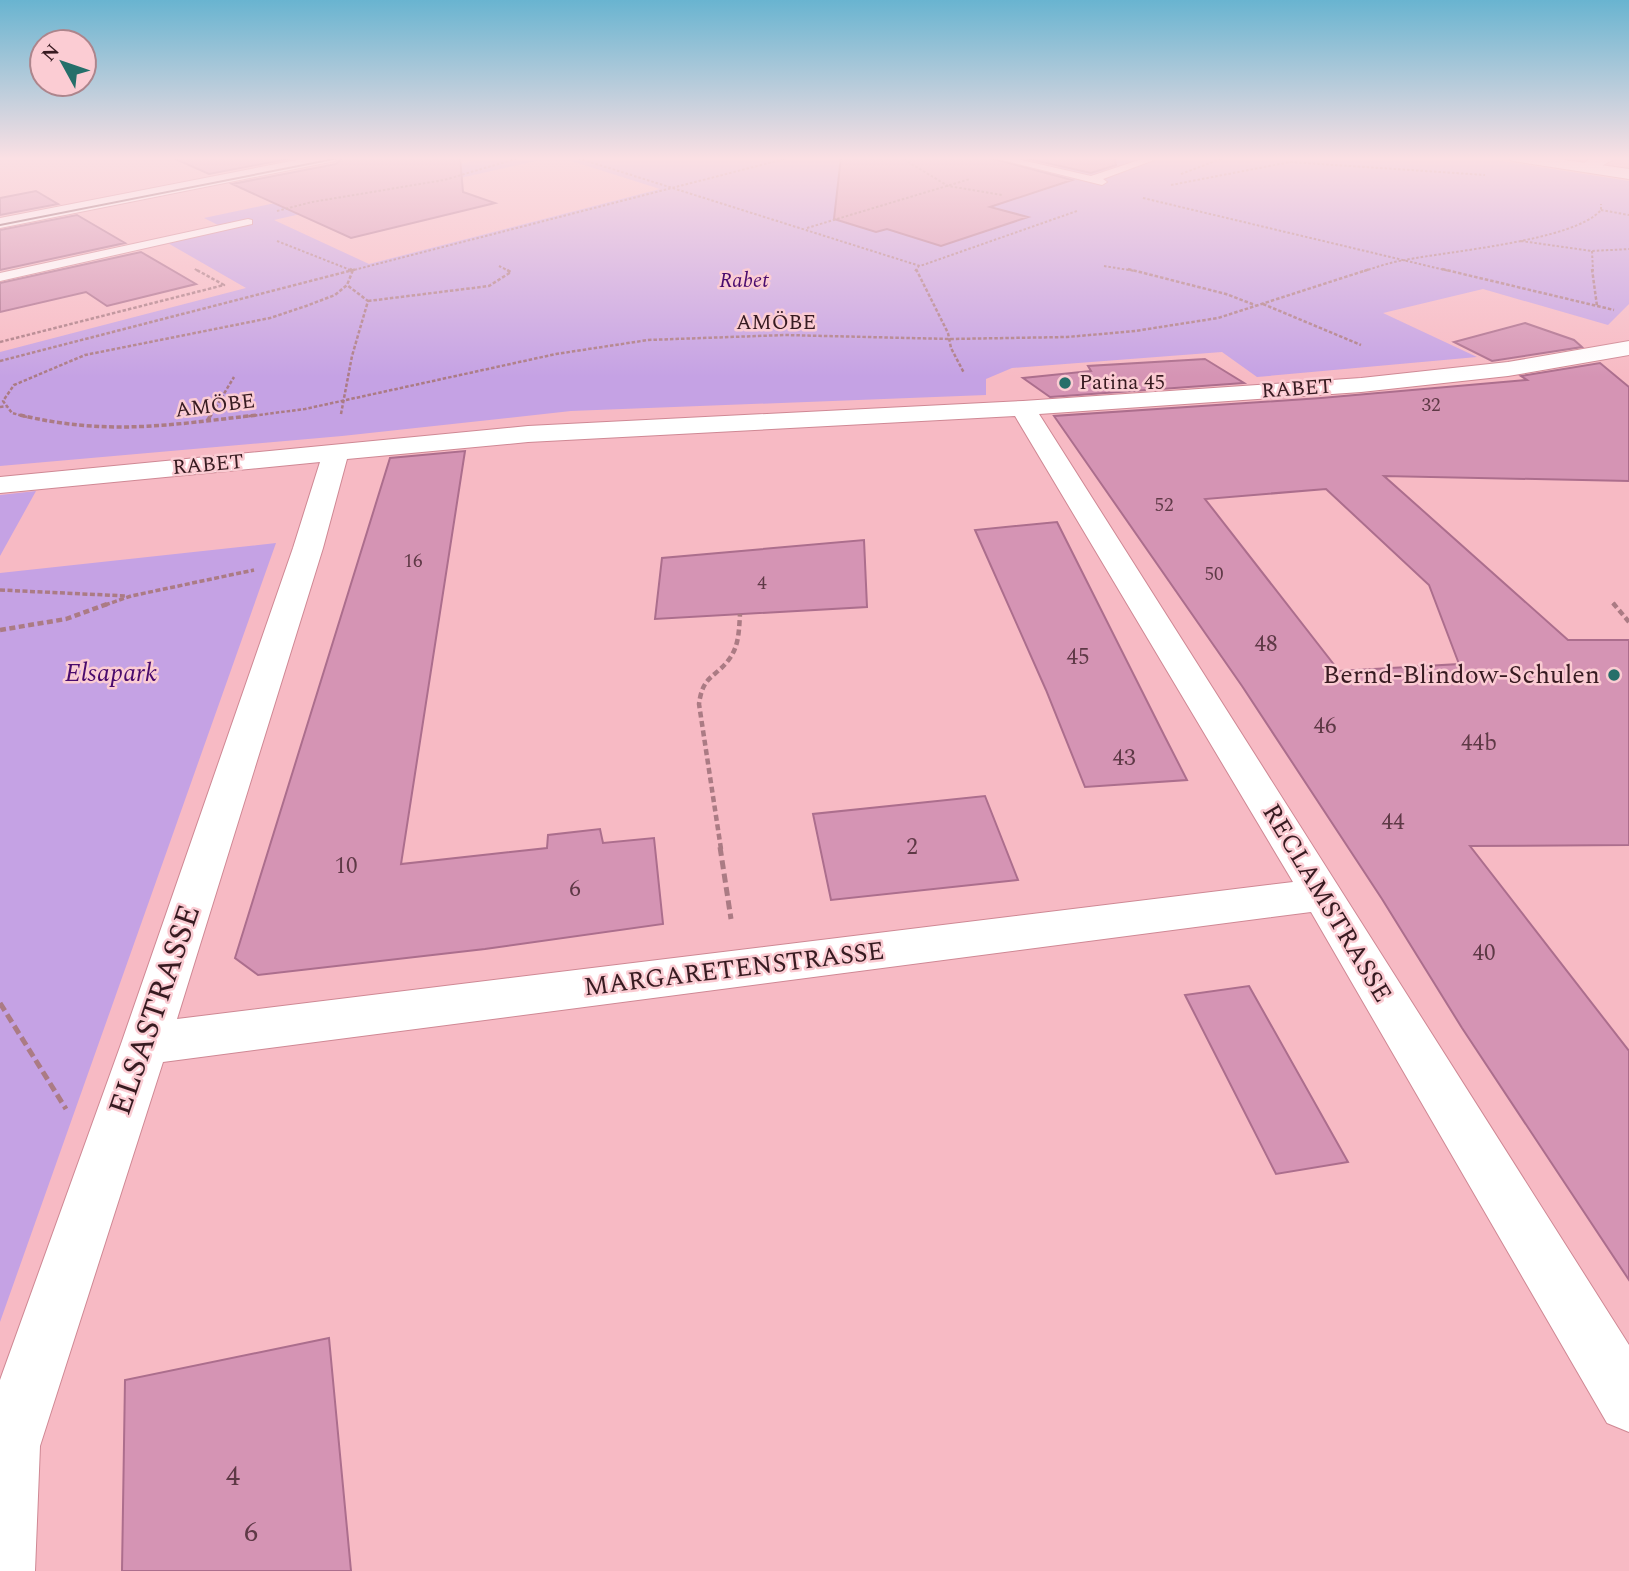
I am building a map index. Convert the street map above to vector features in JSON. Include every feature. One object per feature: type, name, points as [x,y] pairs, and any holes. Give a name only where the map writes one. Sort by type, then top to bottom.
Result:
[{"type":"street","name":"RABET","points":[[0,485],[528,434],[1023,408],[1361,385],[1508,369],[1629,348]]},
{"type":"street","name":"RECLAMSTRASSE","points":[[1023,408],[1629,1401]]},
{"type":"street","name":"ELSASTRASSE","points":[[1,1571],[8,1446],[145,1044],[308,548],[335,454]]},
{"type":"street","name":"MARGARETENSTRASSE","points":[[145,1044],[1322,894]]},
{"type":"lane","points":[[0,277],[212,230]]},
{"type":"path","points":[[0,362],[507,230]]},
{"type":"path","points":[[814,230],[920,266],[915,270],[968,381]]},
{"type":"path","points":[[1278,230],[1597,306],[1593,290],[1592,251]]},
{"type":"path","name":"AMÖBE","points":[[7,406],[12,413],[49,422],[108,429],[207,422],[305,410],[556,354],[648,340],[785,335],[950,339],[1067,337],[1135,331],[1218,318],[1403,260],[1517,241],[1558,230]]},
{"type":"path","points":[[273,240],[353,270]]},
{"type":"path","points":[[1517,241],[1592,251],[1629,249]]},
{"type":"path","points":[[0,342],[224,285],[152,244]]},
{"type":"path","points":[[347,285],[368,301],[489,285],[511,272],[499,266]]},
{"type":"path","points":[[1104,266],[1116,266],[1226,294],[1257,306]]},
{"type":"path","points":[[7,406],[3,401],[14,385],[85,355],[270,317],[335,295],[347,285],[353,270]]},
{"type":"path","points":[[344,402],[352,356],[368,301]]},
{"type":"path","points":[[1264,304],[1343,337]]},
{"type":"path","points":[[207,422],[234,377]]},
{"type":"path","points":[[0,407],[7,406]]},
{"type":"path","points":[[0,630],[66,620],[131,596],[243,574]]},
{"type":"path","points":[[0,590],[131,596]]},
{"type":"path","points":[[1613,603],[1629,622]]},
{"type":"path","points":[[730,914],[699,704],[701,687],[730,658],[739,639],[740,614]]},
{"type":"path","points":[[0,1003],[102,1166]]},
{"type":"green space","name":"Rabet","points":[[214,230],[296,230],[369,264],[500,230],[1629,230],[1629,304],[1608,325],[1483,289],[1383,313],[1477,357],[1257,377],[1222,352],[1012,368],[986,379],[986,395],[571,411],[342,436],[0,466],[0,352],[246,288],[166,242]]},
{"type":"green space","points":[[36,491],[0,556],[0,495]]},
{"type":"green space","name":"Elsapark","points":[[276,543],[0,1322],[0,573]]},
{"type":"building","points":[[0,230],[103,230],[125,243],[0,270]]},
{"type":"building","points":[[334,230],[383,230],[351,238]]},
{"type":"building","points":[[891,230],[988,230],[941,246]]},
{"type":"building","points":[[141,252],[196,284],[107,306],[86,292],[0,312],[0,283]]},
{"type":"building","points":[[1525,323],[1574,340],[1582,347],[1492,361],[1454,342]]},
{"type":"building","points":[[1205,359],[1244,383],[1050,397],[1023,378],[1091,371],[1088,366]]},
{"type":"building","points":[[1600,363],[1629,387],[1629,481],[1384,476],[1568,640],[1629,640],[1629,845],[1470,846],[1629,1051],[1629,1280],[1462,1028],[1382,899],[1242,686],[1054,416],[1321,398],[1527,380],[1521,376]],"holes":[[[1326,489],[1429,585],[1459,664],[1339,671],[1205,499]]]},
{"type":"building","points":[[465,451],[401,864],[547,848],[548,835],[600,829],[603,843],[654,838],[663,924],[485,949],[258,975],[235,958],[390,458]]},
{"type":"building","points":[[1057,522],[1187,780],[1085,787],[1046,690],[975,530]]},
{"type":"building","points":[[864,540],[867,607],[655,619],[662,558]]},
{"type":"building","points":[[985,796],[1018,880],[831,900],[813,814]]},
{"type":"building","points":[[1249,986],[1348,1162],[1276,1174],[1185,995]]},
{"type":"building","points":[[329,1338],[351,1571],[122,1571],[125,1380]]},
{"type":"place","name":"Patina 45","points":[[1065,383]]},
{"type":"place","name":"Bernd-Blindow-Schulen","points":[[1614,675]]}]
